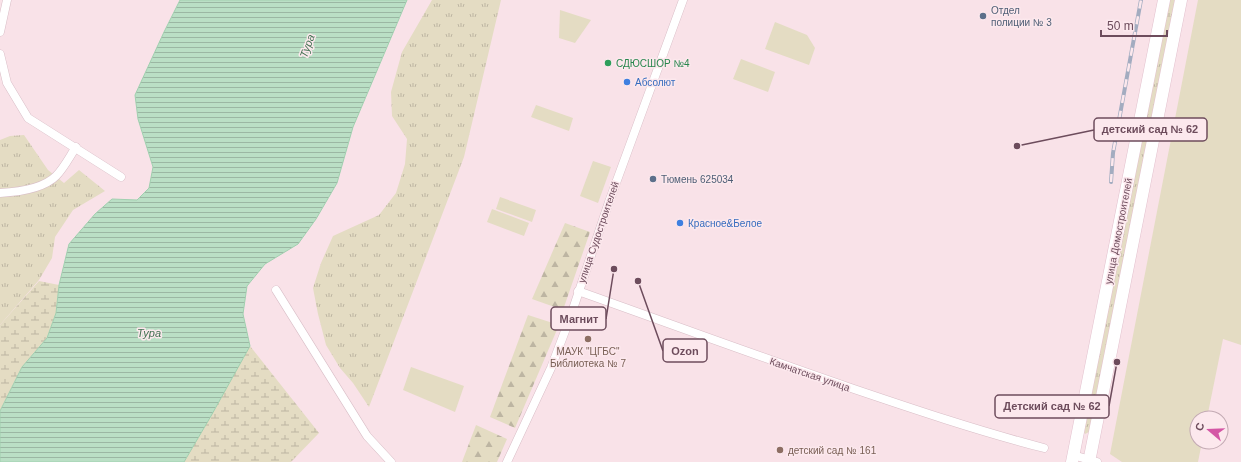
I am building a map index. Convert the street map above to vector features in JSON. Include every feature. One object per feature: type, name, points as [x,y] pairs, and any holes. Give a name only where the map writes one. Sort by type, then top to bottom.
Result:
[{"type":"main road","name":"улица Домостроителей","points":[[1073,458],[1164,0]]},
{"type":"main road","name":"улица Домостроителей","points":[[1092,461],[1181,0]]},
{"type":"street","points":[[0,32],[7,0]]},
{"type":"street","name":"улица Судостроителей","points":[[507,462],[551,368],[570,318],[578,291],[626,155],[683,0]]},
{"type":"street","points":[[0,54],[7,83],[28,118],[76,147],[121,177]]},
{"type":"street","points":[[0,193],[13,192],[45,184],[57,175],[76,147]]},
{"type":"street","points":[[276,290],[367,436],[391,462]]},
{"type":"street","name":"Камчатская улица","points":[[578,291],[738,349],[918,411],[995,435],[1044,448]]},
{"type":"street","points":[[1073,458],[1092,461]]},
{"type":"green space","points":[[432,0],[501,0],[464,157],[369,407],[353,383],[340,368],[326,345],[313,288],[321,263],[333,236],[379,215],[396,193],[405,164],[407,139],[392,116],[391,92],[402,52]]},
{"type":"green space","points":[[1170,0],[1175,0],[1089,432],[1085,434],[1084,432]]},
{"type":"green space","points":[[1198,0],[1241,0],[1241,345],[1223,339],[1209,410],[1189,410],[1189,450],[1200,450],[1198,462],[1122,462],[1110,454]]},
{"type":"green space","points":[[560,10],[591,20],[575,43],[559,38]]},
{"type":"green space","points":[[775,22],[807,35],[815,48],[809,65],[765,49]]},
{"type":"green space","points":[[741,59],[775,72],[768,92],[733,79]]},
{"type":"green space","points":[[536,105],[573,118],[569,131],[531,117]]},
{"type":"green space","points":[[24,135],[48,170],[64,183],[79,170],[105,191],[73,210],[55,237],[52,258],[39,280],[0,325],[0,140],[10,136]]},
{"type":"green space","points":[[593,161],[611,167],[598,203],[580,196]]},
{"type":"green space","points":[[500,197],[536,210],[532,222],[496,209]]},
{"type":"green space","points":[[492,209],[529,223],[524,236],[487,222]]},
{"type":"green space","points":[[565,223],[590,232],[563,310],[532,299]]},
{"type":"green space","points":[[39,281],[59,285],[56,313],[47,338],[22,367],[0,411],[0,325]]},
{"type":"green space","points":[[528,315],[559,325],[515,428],[490,417]]},
{"type":"green space","points":[[250,346],[319,433],[291,462],[184,462]]},
{"type":"green space","points":[[411,367],[464,386],[455,412],[403,390]]},
{"type":"green space","points":[[476,425],[507,439],[497,462],[462,462]]},
{"type":"water","name":"Тура","points":[[180,0],[407,0],[353,127],[337,183],[316,219],[298,244],[265,264],[247,286],[243,314],[250,346],[184,462],[0,462],[0,411],[22,367],[47,338],[56,313],[59,285],[69,244],[95,214],[112,199],[137,200],[149,188],[153,167],[138,119],[135,95]]},
{"type":"railway","points":[[1111,182],[1113,153],[1141,0]]},
{"type":"place","name":"Отдел полиции № 3","points":[[983,16]]},
{"type":"place","name":"СДЮСШОР №4","points":[[608,63]]},
{"type":"place","name":"Абсолют","points":[[627,82]]},
{"type":"place","name":"детский сад № 62","points":[[1017,146]]},
{"type":"place","name":"Тюмень 625034","points":[[653,179]]},
{"type":"place","name":"Красное&Белое","points":[[680,223]]},
{"type":"place","name":"Магнит","points":[[614,269]]},
{"type":"place","name":"Ozon","points":[[638,281]]},
{"type":"place","name":"МАУК \"ЦГБС\" Библиотека № 7","points":[[588,339]]},
{"type":"place","name":"Детский сад № 62","points":[[1117,362]]},
{"type":"place","name":"детский сад № 161","points":[[780,450]]}]
